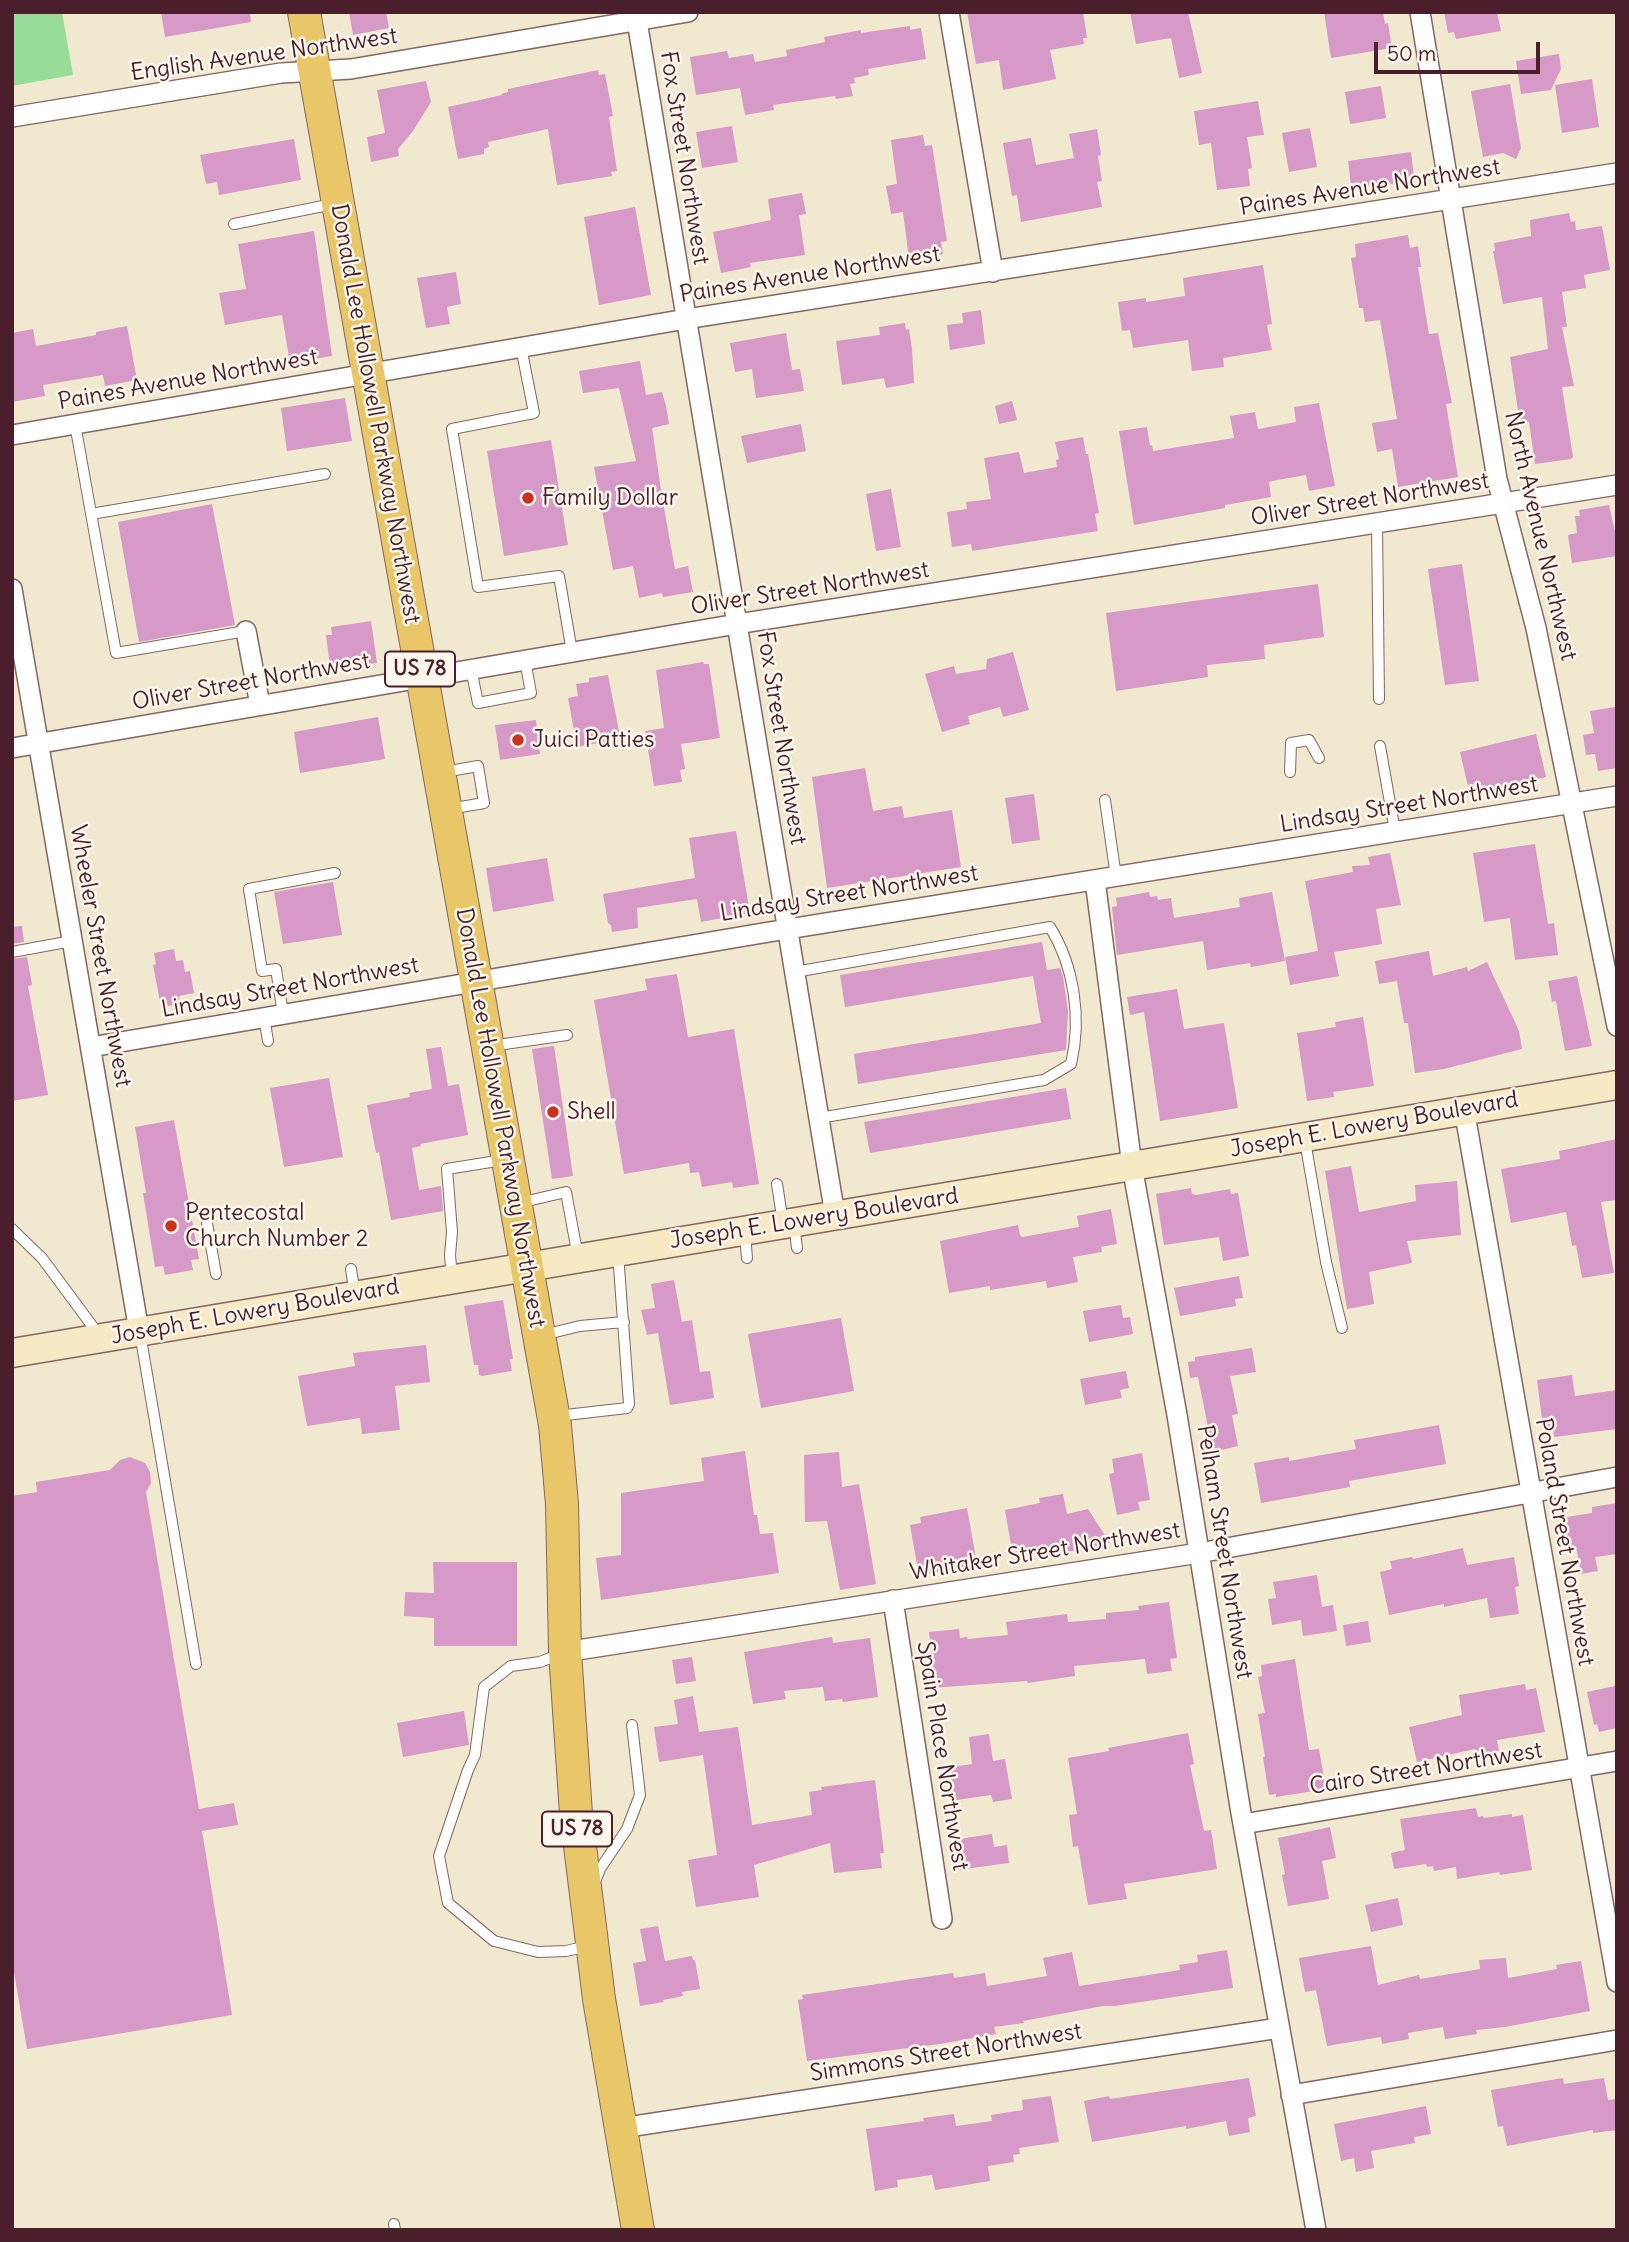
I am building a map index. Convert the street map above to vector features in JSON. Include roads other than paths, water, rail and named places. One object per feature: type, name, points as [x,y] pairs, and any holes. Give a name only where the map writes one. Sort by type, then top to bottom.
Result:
[{"type":"main road","name":"Donald Lee Hollowell Parkway Northwest","points":[[304,12],[553,1416],[562,1504],[565,1652],[576,1814],[586,1909],[638,2230]]},
{"type":"main road","name":"Joseph E. Lowery Boulevard","points":[[12,1353],[139,1331],[353,1282],[452,1279],[745,1230],[791,1231],[835,1215],[1617,1085]]},
{"type":"street","name":"English Avenue Northwest","points":[[12,117],[281,73],[351,69],[636,17],[688,12]]},
{"type":"street","points":[[949,12],[993,272]]},
{"type":"street","name":"North Avenue Northwest","points":[[1420,12],[1497,480],[1536,628],[1611,966],[1616,1020]]},
{"type":"street","name":"Fox Street Northwest","points":[[636,17],[835,1215]]},
{"type":"street","name":"Paines Avenue Northwest","points":[[12,435],[686,319],[1617,173]]},
{"type":"street","name":"Oliver Street Northwest","points":[[12,748],[737,624],[1617,485]]},
{"type":"street","name":"Wheeler Street Northwest","points":[[12,589],[139,1331]]},
{"type":"street","points":[[246,631],[260,705]]},
{"type":"street","name":"Lindsay Street Northwest","points":[[91,1047],[788,929],[1617,796]]},
{"type":"street","name":"Pelham Street Northwest","points":[[1095,880],[1132,1166],[1243,1824],[1316,2230]]},
{"type":"street","name":"Poland Street Northwest","points":[[1464,1110],[1617,1982]]},
{"type":"street","name":"Whitaker Street Northwest","points":[[565,1652],[1199,1553],[1617,1477]]},
{"type":"street","name":"Spain Place Northwest","points":[[893,1600],[942,1919]]},
{"type":"street","name":"Cairo Street Northwest","points":[[1243,1824],[1617,1761]]},
{"type":"street","name":"Simmons Street Northwest","points":[[621,2128],[1279,2028]]},
{"type":"street","points":[[1291,2095],[1617,2040]]},
{"type":"lane","points":[[234,224],[339,204]]},
{"type":"lane","points":[[521,347],[534,413],[452,429],[478,587],[559,576],[572,652]]},
{"type":"lane","points":[[75,424],[116,653],[246,631]]},
{"type":"lane","points":[[91,514],[325,474]]},
{"type":"lane","points":[[1377,523],[1379,699]]},
{"type":"lane","points":[[471,669],[478,703],[531,693],[525,660]]},
{"type":"lane","points":[[1290,772],[1291,743],[1309,740],[1319,758]]},
{"type":"lane","points":[[1380,746],[1395,831]]},
{"type":"lane","points":[[1105,800],[1116,877]]},
{"type":"lane","points":[[268,1041],[274,1015],[276,969],[262,971],[249,889],[335,873]]},
{"type":"lane","points":[[795,972],[1050,926],[1063,947],[1072,979],[1077,1042],[1071,1064],[1044,1080],[819,1118]]},
{"type":"lane","points":[[12,952],[72,941]]},
{"type":"lane","points":[[487,1047],[567,1035]]},
{"type":"lane","points":[[1304,1137],[1326,1262],[1342,1328]]},
{"type":"lane","points":[[452,1279],[452,1232],[447,1169],[507,1159]]},
{"type":"lane","points":[[777,1184],[791,1231]]},
{"type":"lane","points":[[515,1204],[566,1192],[578,1258]]},
{"type":"lane","points":[[207,1223],[216,1274]]},
{"type":"lane","points":[[12,1229],[42,1258],[101,1338]]},
{"type":"lane","points":[[745,1230],[747,1258]]},
{"type":"lane","points":[[553,1416],[627,1408],[629,1404],[618,1251]]},
{"type":"lane","points":[[539,1336],[580,1326],[624,1322]]},
{"type":"lane","points":[[139,1331],[196,1664]]},
{"type":"lane","points":[[565,1652],[540,1662],[511,1666],[484,1687],[475,1755],[439,1856],[448,1903],[494,1941],[538,1952],[566,1951],[592,1945]]},
{"type":"lane","points":[[586,1909],[600,1869],[627,1829],[640,1795],[632,1725]]},
{"type":"place","name":"Family Dollar","points":[[528,498]]},
{"type":"place","name":"Juici Patties","points":[[518,740]]},
{"type":"place","name":"Shell","points":[[553,1112]]},
{"type":"place","name":"Pentecostal Church Number 2","points":[[171,1226]]}]
